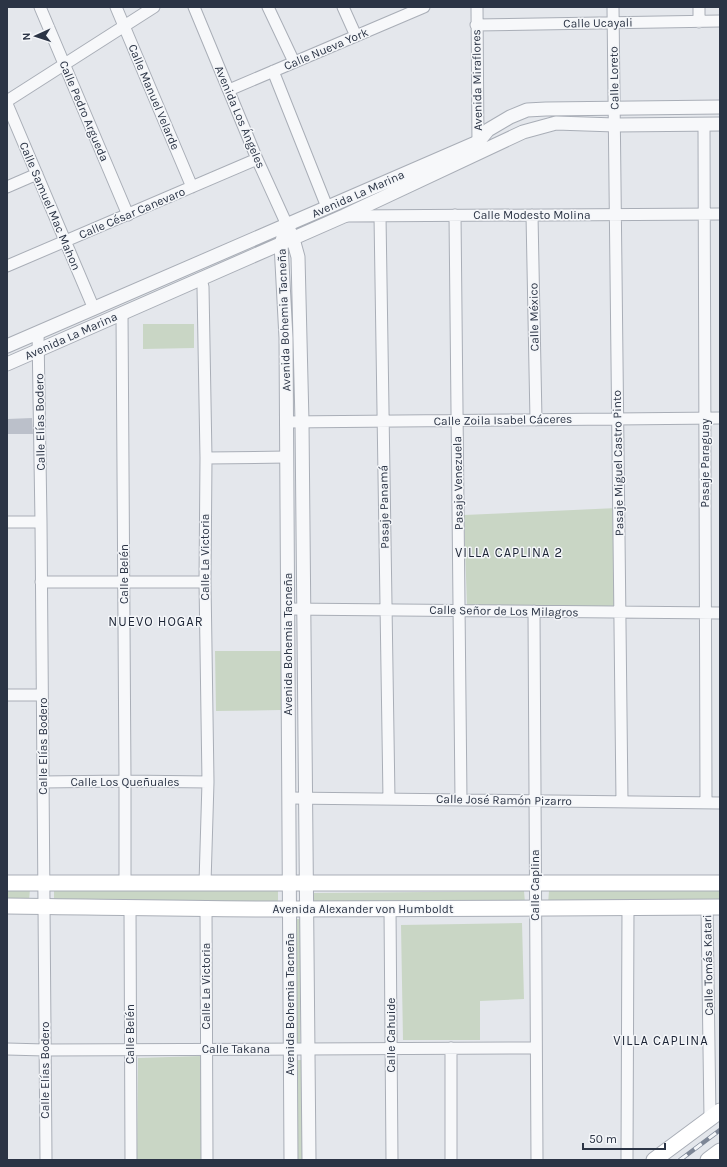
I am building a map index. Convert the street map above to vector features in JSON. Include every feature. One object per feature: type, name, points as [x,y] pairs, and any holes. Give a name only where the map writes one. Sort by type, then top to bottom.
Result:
[{"type":"main road","points":[[7,883],[720,883]]},
{"type":"main road","name":"Avenida Alexander von Humboldt","points":[[7,906],[289,909],[536,909],[628,907],[713,908]]},
{"type":"main road","points":[[654,1160],[715,1115]]},
{"type":"main road","points":[[708,1160],[720,1151]]},
{"type":"street","name":"Calle Pedro Argueda","points":[[40,7],[128,214]]},
{"type":"street","name":"Calle Manuel Velarde","points":[[116,7],[192,187]]},
{"type":"street","points":[[7,103],[154,7]]},
{"type":"street","name":"Avenida Los Ángeles","points":[[194,7],[257,159],[287,225]]},
{"type":"street","points":[[268,7],[294,62]]},
{"type":"street","points":[[343,7],[356,36]]},
{"type":"street","name":"Calle Nueva York","points":[[229,90],[356,36],[412,9],[424,7]]},
{"type":"street","name":"Avenida Miraflores","points":[[477,7],[478,148]]},
{"type":"street","name":"Calle Loreto","points":[[613,7],[615,125]]},
{"type":"street","points":[[699,7],[699,22]]},
{"type":"street","name":"Calle Ucayali","points":[[476,25],[720,21]]},
{"type":"street","points":[[273,71],[326,207]]},
{"type":"street","name":"Calle Samuel Mac Mahon","points":[[7,103],[94,309]]},
{"type":"street","name":"Avenida La Marina","points":[[7,364],[344,216],[478,148],[488,130],[510,117],[527,110],[720,107]]},
{"type":"street","name":"Avenida La Marina","points":[[7,346],[326,207],[522,132],[556,123],[615,125],[720,124]]},
{"type":"street","name":"Pasaje Paraguay","points":[[704,124],[706,802]]},
{"type":"street","name":"Pasaje Miguel Castro Pinto","points":[[615,125],[622,801]]},
{"type":"street","name":"Calle César Canevaro","points":[[7,266],[257,159]]},
{"type":"street","points":[[7,187],[37,174]]},
{"type":"street","name":"Calle Modesto Molina","points":[[344,216],[720,214]]},
{"type":"street","name":"Pasaje Venezuela","points":[[455,215],[461,800]]},
{"type":"street","name":"Calle México","points":[[532,215],[536,420]]},
{"type":"street","name":"Pasaje Panamá","points":[[380,216],[382,421],[387,610],[388,799]]},
{"type":"street","name":"Avenida Bohemia Tacneña","points":[[287,225],[298,257],[302,422],[309,1160]]},
{"type":"street","name":"Avenida Bohemia Tacneña","points":[[287,225],[281,244],[286,338],[287,422],[290,1160]]},
{"type":"street","name":"Calle La Victoria","points":[[201,279],[203,287],[206,458],[205,582],[208,782],[205,883]]},
{"type":"street","name":"Calle Belén","points":[[122,313],[125,883]]},
{"type":"street","name":"Calle Elías Bodero","points":[[38,333],[46,1160]]},
{"type":"street","name":"Calle Zoila Isabel Cáceres","points":[[287,422],[720,418]]},
{"type":"street","points":[[206,458],[287,457]]},
{"type":"street","points":[[7,522],[41,522]]},
{"type":"street","points":[[41,582],[205,582]]},
{"type":"street","name":"Calle Señor de Los Milagros","points":[[288,609],[720,613]]},
{"type":"street","name":"Calle Caplina","points":[[534,611],[537,1160]]},
{"type":"street","points":[[7,695],[42,695]]},
{"type":"street","name":"Calle Los Queñuales","points":[[43,782],[208,782]]},
{"type":"street","name":"Calle José Ramón Pizarro","points":[[289,798],[720,803]]},
{"type":"street","name":"Calle Belén","points":[[130,907],[131,1160]]},
{"type":"street","points":[[627,1160],[628,907]]},
{"type":"street","name":"Calle La Victoria","points":[[206,908],[207,1160]]},
{"type":"street","name":"Calle Tomás Katari","points":[[713,908],[715,1115]]},
{"type":"street","name":"Calle Cahuide","points":[[390,909],[392,1160]]},
{"type":"street","points":[[450,1048],[451,1160]]},
{"type":"street","name":"Calle Takana","points":[[7,1049],[131,1050],[536,1048]]},
{"type":"green space","points":[[143,324],[194,324],[194,348],[143,349]]},
{"type":"green space","points":[[617,508],[618,606],[467,607],[464,515]]},
{"type":"green space","points":[[215,651],[281,651],[281,710],[216,711]]},
{"type":"green space","points":[[7,889],[30,889],[29,901],[7,901]]},
{"type":"green space","points":[[54,891],[278,891],[278,903],[54,901]]},
{"type":"green space","points":[[524,891],[525,903],[314,902],[314,893]]},
{"type":"green space","points":[[549,891],[720,891],[720,902],[548,904]]},
{"type":"green space","points":[[294,919],[301,919],[300,1044],[293,1044]]},
{"type":"green space","points":[[522,923],[524,999],[480,1001],[480,1040],[403,1040],[401,925]]},
{"type":"green space","points":[[201,1056],[201,1160],[137,1160],[138,1058]]},
{"type":"green space","points":[[293,1060],[301,1060],[303,1160],[295,1160]]},
{"type":"building","points":[[32,418],[33,434],[7,434],[7,419]]},
{"type":"railway","points":[[680,1160],[720,1130]]},
{"type":"district","name":"VILLA CAPLINA 2","points":[[509,552]]},
{"type":"district","name":"NUEVO HOGAR","points":[[156,621]]},
{"type":"district","name":"VILLA CAPLINA","points":[[661,1040]]}]
